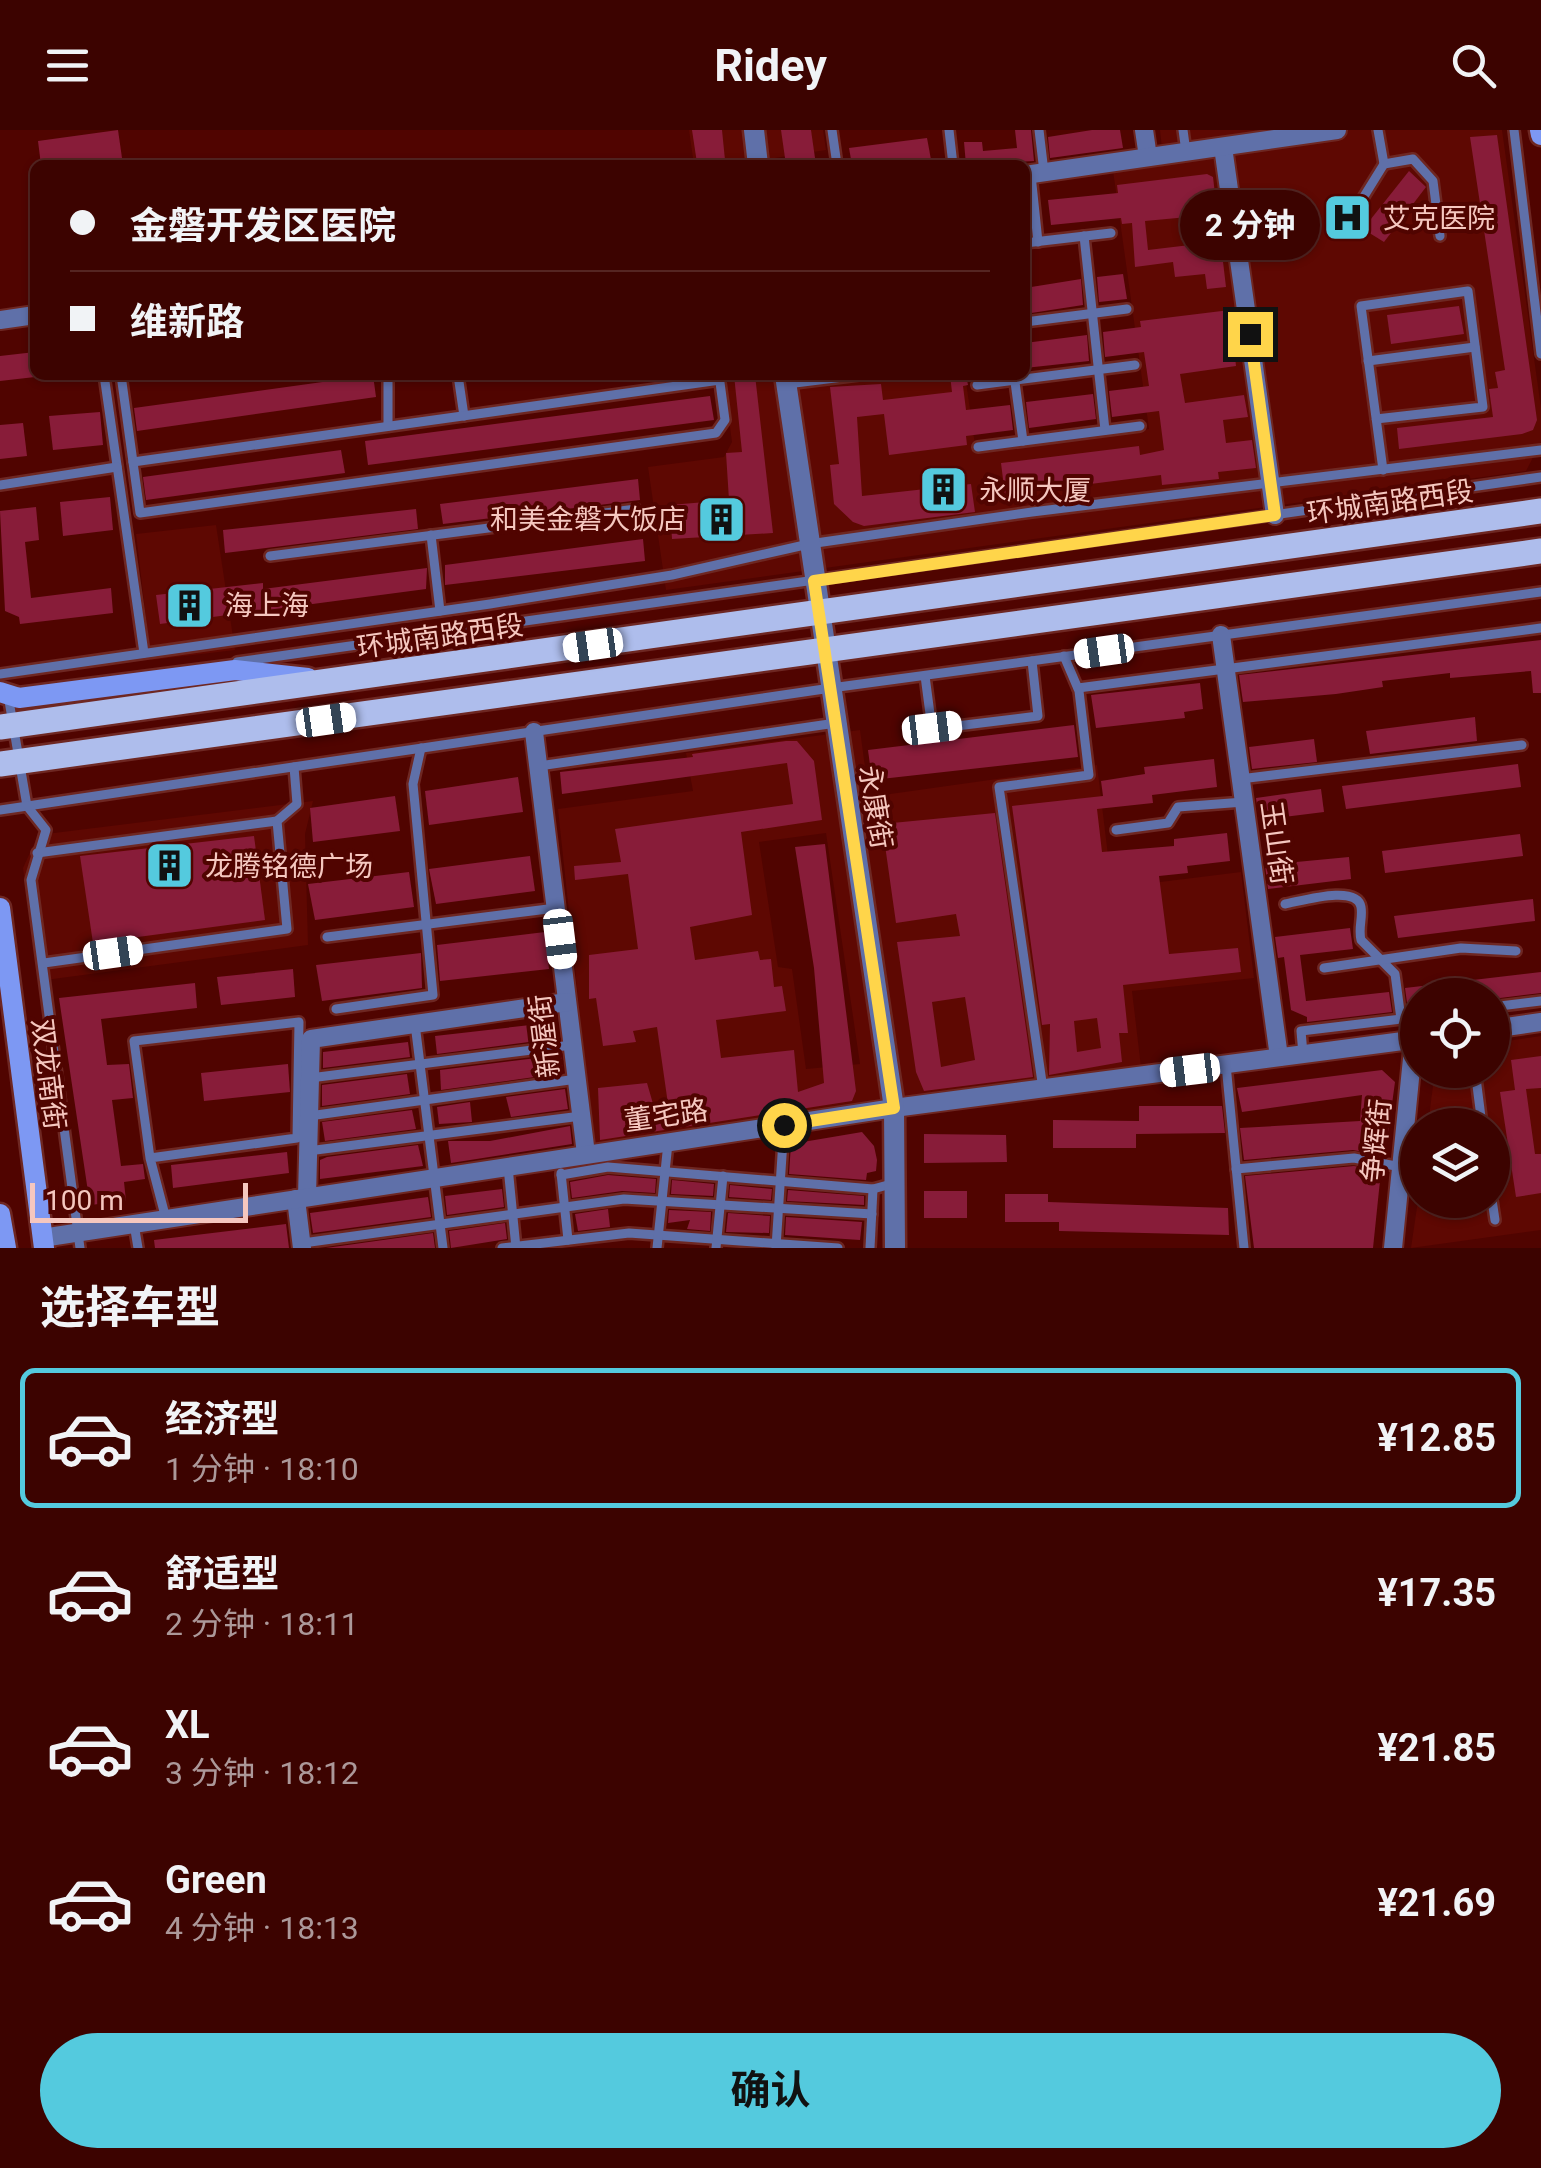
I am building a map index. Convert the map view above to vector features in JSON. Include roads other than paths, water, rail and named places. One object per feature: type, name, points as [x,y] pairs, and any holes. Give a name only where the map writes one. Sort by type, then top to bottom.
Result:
[{"type":"main road","name":"环城南路西段","points":[[6,726],[1541,511]]},
{"type":"main road","points":[[10,763],[1541,551]]},
{"type":"main road","points":[[2,687],[19,698],[235,670],[330,681]]},
{"type":"main road","name":"双龙南街","points":[[0,908],[43,1243]]},
{"type":"main road","points":[[0,1214],[6,1248]]},
{"type":"street","points":[[754,130],[757,160]]},
{"type":"street","points":[[1144,130],[1148,157]]},
{"type":"street","points":[[1033,174],[1338,130]]},
{"type":"street","points":[[1222,147],[1275,515]]},
{"type":"street","points":[[0,320],[30,316]]},
{"type":"street","name":"永康街","points":[[785,380],[894,1108],[895,1248]]},
{"type":"street","name":"玉山街","points":[[1221,635],[1278,1057]]},
{"type":"street","name":"新渥街","points":[[534,732],[586,1154]]},
{"type":"street","points":[[302,1246],[310,1040],[567,1002]]},
{"type":"street","points":[[1510,1026],[1541,1022]]},
{"type":"street","name":"董宅路","points":[[43,1243],[79,1240],[134,1224],[434,1178],[508,1167],[560,1166],[586,1154],[894,1108],[1400,1041]]},
{"type":"street","name":"争辉街","points":[[1393,1248],[1400,1178]]},
{"type":"lane","points":[[832,130],[835,160]]},
{"type":"lane","points":[[948,130],[951,160]]},
{"type":"lane","points":[[1038,242],[1033,174],[1039,130]]},
{"type":"lane","points":[[1183,130],[1186,152]]},
{"type":"lane","points":[[1358,206],[1384,164],[1378,130]]},
{"type":"lane","points":[[1514,130],[1541,354]]},
{"type":"lane","points":[[1384,164],[1413,159],[1433,181],[1440,236]]},
{"type":"lane","points":[[1030,243],[1111,233]]},
{"type":"lane","points":[[1084,236],[1105,430]]},
{"type":"lane","points":[[1376,419],[1482,407],[1468,291],[1360,306],[1383,470]]},
{"type":"lane","points":[[1030,321],[1126,309]]},
{"type":"lane","points":[[1368,361],[1475,347]]},
{"type":"lane","points":[[1030,376],[1134,364]]},
{"type":"lane","points":[[105,380],[144,653]]},
{"type":"lane","points":[[122,380],[140,513],[716,433],[725,420],[719,380]]},
{"type":"lane","points":[[388,380],[388,426]]},
{"type":"lane","points":[[459,380],[464,416]]},
{"type":"lane","points":[[133,462],[706,380]]},
{"type":"lane","points":[[977,385],[1003,380]]},
{"type":"lane","points":[[1014,380],[1022,441]]},
{"type":"lane","points":[[978,447],[1140,426]]},
{"type":"lane","points":[[2,687],[144,653],[672,574],[809,544],[1541,450]]},
{"type":"lane","points":[[0,484],[117,468]]},
{"type":"lane","points":[[2,687],[814,581],[1541,477]]},
{"type":"lane","points":[[270,556],[636,509]]},
{"type":"lane","points":[[431,535],[440,611]]},
{"type":"lane","points":[[0,810],[831,688],[1541,592]]},
{"type":"lane","points":[[1078,688],[1541,628]]},
{"type":"lane","points":[[1043,1089],[999,787],[1089,775],[1078,688],[1064,656]]},
{"type":"lane","points":[[924,676],[932,728],[1038,716],[1032,661]]},
{"type":"lane","points":[[2,687],[10,763],[27,806],[46,830],[30,880],[79,1240]]},
{"type":"lane","points":[[539,766],[836,723]]},
{"type":"lane","points":[[1240,779],[1522,745]]},
{"type":"lane","points":[[336,1008],[433,995],[413,784],[421,748]]},
{"type":"lane","points":[[37,853],[278,821],[297,804],[294,767]]},
{"type":"lane","points":[[1116,830],[1168,823],[1178,807],[1244,802]]},
{"type":"lane","points":[[44,963],[287,928],[278,821]]},
{"type":"lane","points":[[1285,904],[1341,892],[1356,898],[1361,906],[1361,940],[1394,974],[1400,1013]]},
{"type":"lane","points":[[328,937],[556,908]]},
{"type":"lane","points":[[1324,968],[1462,948],[1516,951]]},
{"type":"lane","points":[[1510,1005],[1541,1001]]},
{"type":"lane","points":[[1304,1054],[1301,1032],[1400,1019]]},
{"type":"lane","points":[[150,1158],[297,1138],[299,1022],[134,1041],[150,1158],[166,1219]]},
{"type":"lane","points":[[415,1024],[443,1248]]},
{"type":"lane","points":[[310,1078],[572,1044]]},
{"type":"lane","points":[[1226,1065],[1244,1248]]},
{"type":"lane","points":[[309,1116],[576,1080]]},
{"type":"lane","points":[[308,1151],[581,1116]]},
{"type":"lane","points":[[776,1246],[784,1125]]},
{"type":"lane","points":[[657,1248],[668,1143]]},
{"type":"lane","points":[[1236,1169],[1354,1158],[1400,1168]]},
{"type":"lane","points":[[568,1240],[560,1166],[873,1189],[894,1184]]},
{"type":"lane","points":[[508,1167],[516,1247]]},
{"type":"lane","points":[[716,1244],[723,1176]]},
{"type":"lane","points":[[870,1248],[873,1189]]},
{"type":"lane","points":[[302,1246],[624,1199],[872,1214]]},
{"type":"lane","points":[[134,1224],[138,1248]]},
{"type":"lane","points":[[502,1248],[629,1233],[716,1244],[838,1248]]},
{"type":"place","name":"艾克医院","points":[[1348,218]]},
{"type":"place","name":"永顺大厦","points":[[944,490]]},
{"type":"place","name":"和美金磐大饭店","points":[[721,519]]},
{"type":"place","name":"海上海","points":[[190,605]]},
{"type":"place","name":"龙腾铭德广场","points":[[170,866]]}]
